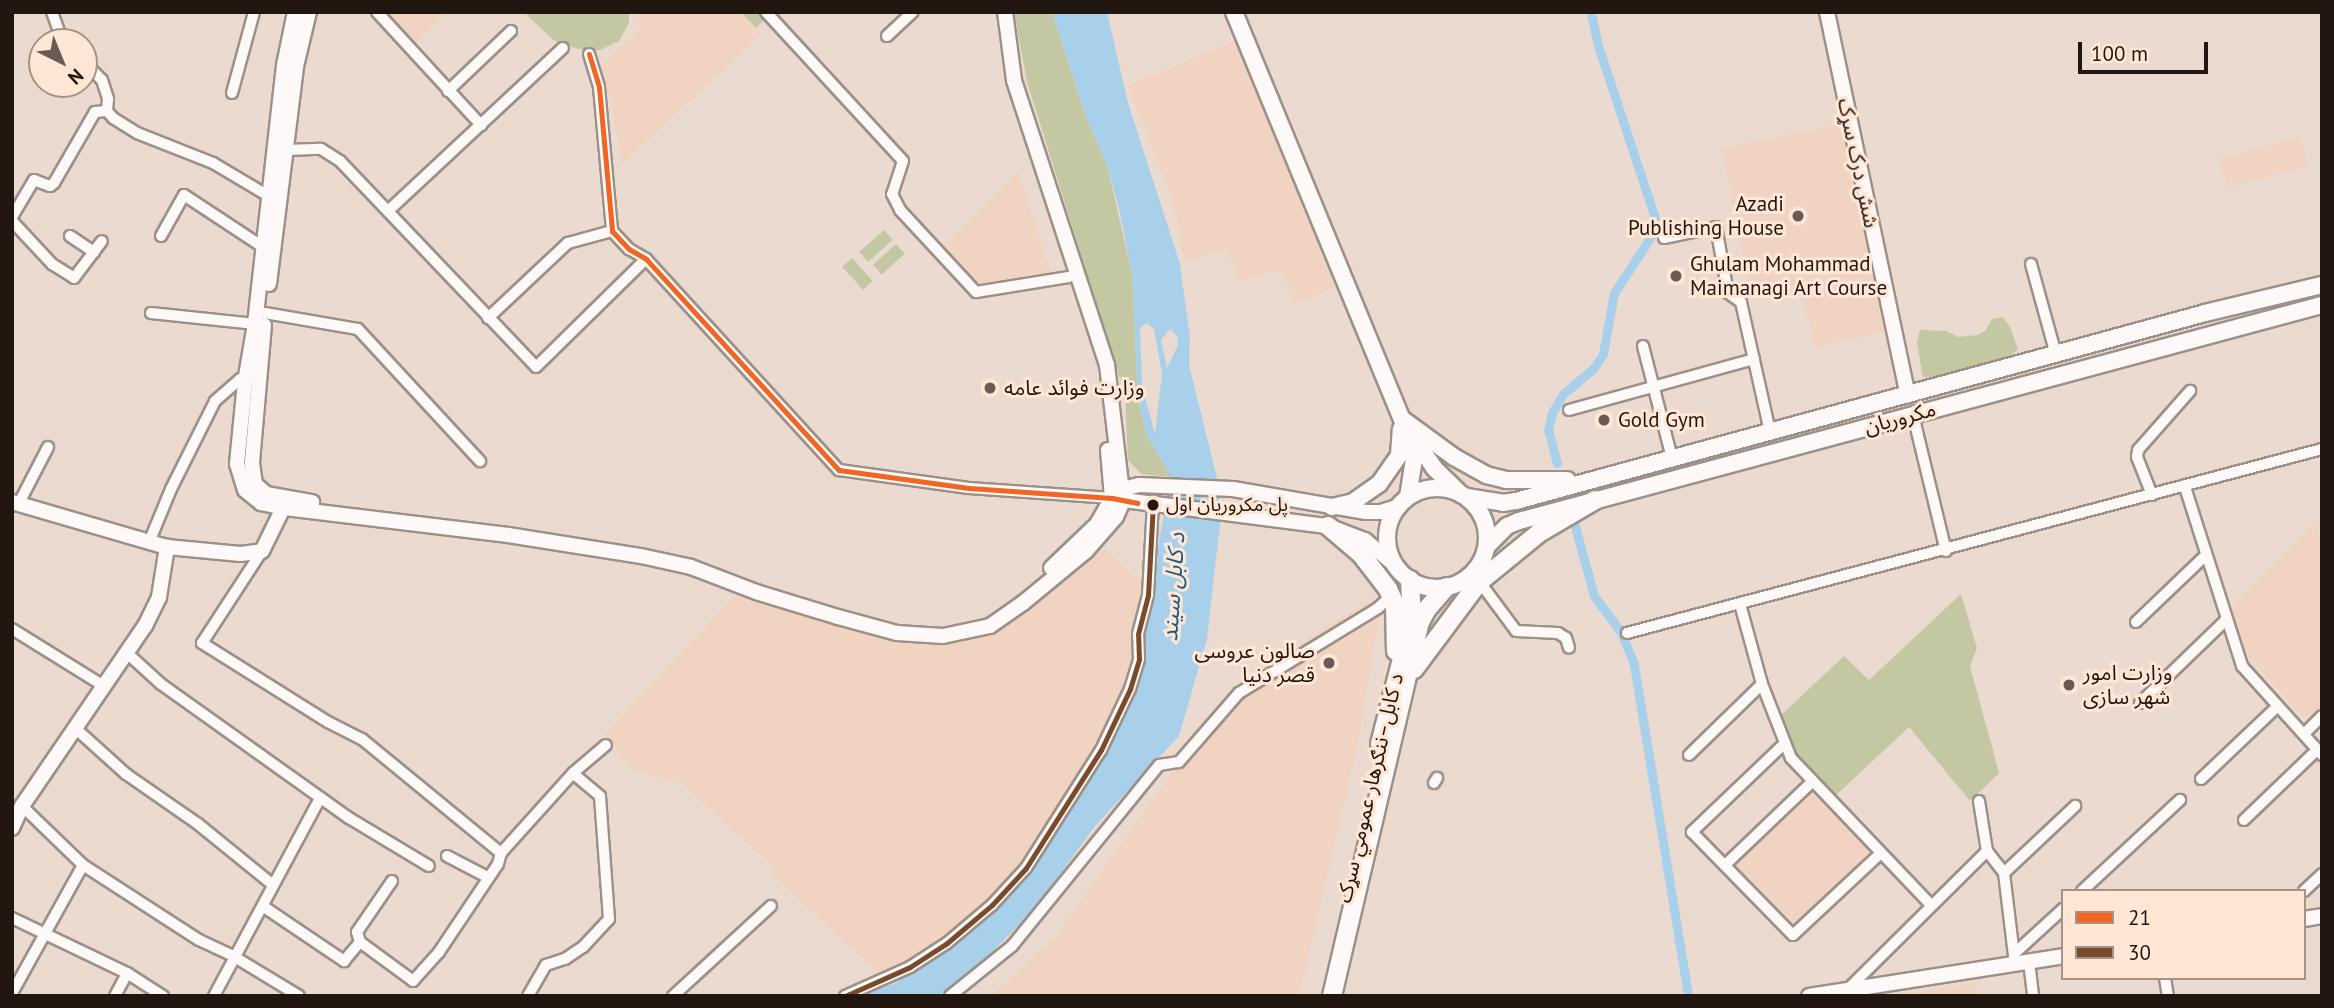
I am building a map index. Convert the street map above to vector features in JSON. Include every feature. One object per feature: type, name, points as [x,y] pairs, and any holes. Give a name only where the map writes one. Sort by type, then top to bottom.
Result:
[{"type":"highway","points":[[1403,675],[1476,578],[1539,533],[1595,500]]},
{"type":"highway","points":[[1328,526],[1378,573],[1391,596],[1403,675]]},
{"type":"highway","name":"د کابل–ننګرهار عمومي سړک","points":[[1332,996],[1403,675],[1414,606],[1410,580]]},
{"type":"highway","points":[[1403,675],[1420,622],[1427,609],[1446,587]]},
{"type":"highway","name":"د کابل–ننګرهار عمومي سړک","points":[[1321,996],[1403,675]]},
{"type":"main road","points":[[295,12],[284,65],[274,198],[260,319],[245,382],[237,464],[239,478],[245,490],[261,503],[286,503],[633,548],[691,561],[756,586],[896,626],[939,629],[983,619],[1014,598],[1076,547],[1119,496],[1158,483],[1233,489],[1332,507],[1381,512],[1433,488],[1503,503],[1516,501],[2205,313],[2322,285]]},
{"type":"main road","points":[[286,503],[265,494],[255,484],[252,463],[264,247],[285,150],[296,66],[309,12]]},
{"type":"main road","points":[[996,12],[1006,83],[1098,367],[1119,496]]},
{"type":"main road","points":[[1005,12],[1014,80],[1107,365],[1119,496]]},
{"type":"main road","points":[[1234,12],[1402,419],[1414,459],[1403,501],[1391,520],[1387,535],[1395,566]]},
{"type":"main road","name":"شش درک سړک","points":[[1827,12],[1908,396]]},
{"type":"main road","name":"مکروریان","points":[[1487,546],[1507,526],[1519,521],[2322,305]]},
{"type":"main road","points":[[1119,496],[1158,504],[1328,526],[1365,540],[1410,580],[1434,588],[1476,578],[1487,546],[1484,519],[1423,454],[1402,419]]},
{"type":"main road","points":[[1332,507],[1353,502],[1379,484],[1399,455],[1402,419]]},
{"type":"main road","points":[[1402,419],[1462,462],[1486,475],[1527,482],[1591,479]]},
{"type":"main road","points":[[16,503],[167,547],[241,554],[262,551],[286,503]]},
{"type":"main road","points":[[12,828],[22,806],[127,653],[159,597],[167,547]]},
{"type":"main road","points":[[1809,996],[2020,959],[2061,956]]},
{"type":"street","points":[[232,93],[254,12]]},
{"type":"street","points":[[377,12],[481,125]]},
{"type":"street","points":[[766,12],[903,161],[892,194],[900,210],[976,292],[1069,277]]},
{"type":"street","points":[[887,36],[913,12]]},
{"type":"street","points":[[448,91],[511,31]]},
{"type":"street","points":[[388,211],[563,48]]},
{"type":"street","points":[[589,54],[599,87],[612,231],[629,250],[646,260],[839,470],[969,488],[1119,496]]},
{"type":"street","points":[[98,76],[108,99],[107,111]]},
{"type":"street","points":[[102,241],[78,276],[70,277],[52,264],[12,219],[34,180],[50,186],[54,183],[95,112],[107,111],[137,134],[213,163],[274,198]]},
{"type":"street","points":[[285,150],[321,149],[340,161],[536,367],[646,260]]},
{"type":"street","points":[[160,236],[184,195],[264,247]]},
{"type":"street","points":[[1664,238],[1716,227],[1728,293],[1741,302],[1770,432]]},
{"type":"street","points":[[488,318],[568,243],[612,231]]},
{"type":"street","points":[[70,236],[94,252]]},
{"type":"street","points":[[2031,264],[2056,355]]},
{"type":"street","points":[[151,313],[260,319],[358,329],[480,461]]},
{"type":"street","points":[[1643,346],[1672,458]]},
{"type":"street","points":[[1569,410],[1754,359]]},
{"type":"street","points":[[150,540],[171,489],[215,401],[240,379],[245,382]]},
{"type":"street","points":[[2152,495],[2137,457],[2138,450],[2190,391]]},
{"type":"street","points":[[1913,415],[1946,551]]},
{"type":"street","points":[[16,503],[48,447]]},
{"type":"street","points":[[1627,634],[2322,449]]},
{"type":"street","points":[[2185,486],[2242,666],[2319,753],[2244,820]]},
{"type":"street","points":[[845,996],[910,967],[947,943],[992,905],[1026,868],[1101,750],[1130,689],[1139,659],[1138,634],[1148,595],[1158,504]]},
{"type":"street","points":[[262,551],[202,643],[328,722],[362,739],[501,853]]},
{"type":"street","points":[[2136,622],[2206,555]]},
{"type":"street","points":[[1476,578],[1516,631],[1558,633],[1566,638],[1569,648]]},
{"type":"street","points":[[950,996],[1012,946],[1159,765],[1179,762],[1240,693],[1378,608],[1391,596]]},
{"type":"street","points":[[1740,604],[1762,684],[1791,758],[1931,905]]},
{"type":"street","points":[[2140,703],[2226,620]]},
{"type":"street","points":[[13,630],[104,686]]},
{"type":"street","points":[[127,653],[161,684],[320,798],[429,866]]},
{"type":"street","points":[[1689,755],[1762,684]]},
{"type":"street","points":[[2201,779],[2277,707]]},
{"type":"street","points":[[2304,734],[2322,716]]},
{"type":"street","points":[[75,728],[126,774],[198,824],[273,885]]},
{"type":"street","points":[[1784,743],[1692,832],[1793,935],[1881,852]]},
{"type":"street","points":[[392,881],[357,932],[360,942],[413,982],[439,952],[489,878],[501,853],[573,773],[606,745]]},
{"type":"street","points":[[528,996],[545,965],[565,959],[583,947],[609,919],[600,796],[573,773]]},
{"type":"street","points":[[1725,865],[1812,782]]},
{"type":"street","points":[[214,996],[233,956],[264,908],[273,885],[320,798]]},
{"type":"street","points":[[2084,889],[2180,800]]},
{"type":"street","points":[[1979,801],[1987,851],[2004,873],[2020,959],[2033,996]]},
{"type":"street","points":[[22,806],[83,865],[199,940],[233,956],[299,996]]},
{"type":"street","points":[[2004,873],[2075,806]]},
{"type":"street","points":[[1847,990],[1987,851]]},
{"type":"street","points":[[447,856],[489,878]]},
{"type":"street","points":[[12,993],[83,865]]},
{"type":"street","points":[[2306,889],[2322,874]]},
{"type":"street","points":[[673,996],[771,906]]},
{"type":"street","points":[[264,908],[344,961],[360,942]]},
{"type":"street","points":[[2020,959],[2061,911]]},
{"type":"street","points":[[12,918],[127,973],[163,996]]},
{"type":"street","points":[[115,996],[127,973]]},
{"type":"shaded area","points":[[388,12],[448,12],[415,43]]},
{"type":"shaded area","points":[[638,12],[741,12],[761,35],[621,165],[612,104],[599,67],[643,26],[636,18]]},
{"type":"shaded area","points":[[1236,40],[1335,287],[1294,304],[1282,270],[1240,281],[1226,250],[1185,262],[1173,201],[1128,86]]},
{"type":"shaded area","name":"Azadi Publishing House","points":[[1842,124],[1884,332],[1814,347],[1801,284],[1751,294],[1722,148]]},
{"type":"shaded area","points":[[2300,137],[2308,166],[2228,187],[2220,158]]},
{"type":"shaded area","points":[[1019,172],[1051,275],[977,288],[941,248]]},
{"type":"shaded area","points":[[2316,521],[2322,549],[2322,711],[2309,723],[2245,653],[2231,608]]},
{"type":"shaded area","points":[[1100,544],[1143,584],[1135,661],[1083,771],[1025,862],[990,902],[917,957],[881,976],[770,873],[774,868],[682,784],[634,770],[603,736],[737,593],[862,632],[944,644],[978,638],[1019,614]]},
{"type":"shaded area","points":[[1372,598],[1379,620],[1359,739],[1299,996],[991,996],[1056,936],[1231,689]]},
{"type":"shaded area","points":[[1815,788],[1876,851],[1796,928],[1735,865]]},
{"type":"shaded area","points":[[1975,982],[1978,996],[1897,996]]},
{"type":"green space","points":[[524,12],[629,12],[629,23],[619,41],[600,50],[578,49],[553,40]]},
{"type":"green space","points":[[741,12],[772,12],[756,28]]},
{"type":"green space","points":[[1014,12],[1052,12],[1086,117],[1107,165],[1132,273],[1138,399],[1147,436],[1172,477],[1141,474],[1128,460],[1125,395],[1027,82]]},
{"type":"green space","points":[[884,230],[893,240],[868,262],[859,252]]},
{"type":"green space","points":[[896,244],[905,254],[882,274],[873,265]]},
{"type":"green space","points":[[852,258],[873,281],[863,290],[842,267]]},
{"type":"green space","points":[[2003,317],[2010,327],[2018,350],[2009,356],[1940,377],[1923,377],[1917,343],[1920,330],[1946,331],[1958,337],[1978,335],[1986,330],[1992,319]]},
{"type":"green space","points":[[1961,594],[1977,648],[1970,666],[1999,773],[1970,801],[1909,727],[1833,798],[1792,755],[1777,719],[1844,656],[1869,680]]},
{"type":"water","name":"د کابل سيند","points":[[1052,12],[1107,12],[1128,103],[1180,264],[1190,338],[1189,365],[1219,486],[1220,524],[1207,639],[1179,736],[1095,826],[1034,910],[989,955],[939,996],[859,996],[896,983],[937,955],[993,911],[1028,874],[1109,748],[1146,662],[1142,632],[1171,477],[1147,436],[1138,399],[1132,273],[1107,165],[1086,117]],"holes":[[[1147,323],[1154,329],[1162,374],[1155,434],[1142,386],[1140,328]],[[1170,329],[1177,336],[1178,345],[1167,368],[1161,340]]]},
{"type":"waterway","points":[[1557,463],[1548,430],[1552,413],[1563,394],[1593,369],[1603,354],[1614,293],[1654,232],[1655,218],[1598,46],[1591,12]]},
{"type":"waterway","points":[[1572,515],[1594,596],[1621,632],[1634,665],[1688,996]]},
{"type":"transit line","name":"21","points":[[589,54],[599,87],[612,231],[629,249],[646,259],[839,470],[969,488],[1112,498],[1138,503]]},
{"type":"transit line","name":"30","points":[[845,996],[910,967],[947,943],[992,905],[1026,868],[1101,750],[1130,689],[1139,659],[1138,634],[1148,595],[1153,504]]},
{"type":"place","name":"Azadi Publishing House","points":[[1798,216]]},
{"type":"place","name":"Ghulam Mohammad Maimanagi Art Course","points":[[1676,276]]},
{"type":"place","name":"وزارت فوائد عامه","points":[[990,388]]},
{"type":"place","name":"Gold Gym","points":[[1604,420]]},
{"type":"place","name":"پل مکروریان اول","points":[[1153,505]]},
{"type":"place","name":"صالون عروسی قصر دنیا","points":[[1329,663]]},
{"type":"place","name":"وزارت امور شهر سازی","points":[[2069,685]]}]
